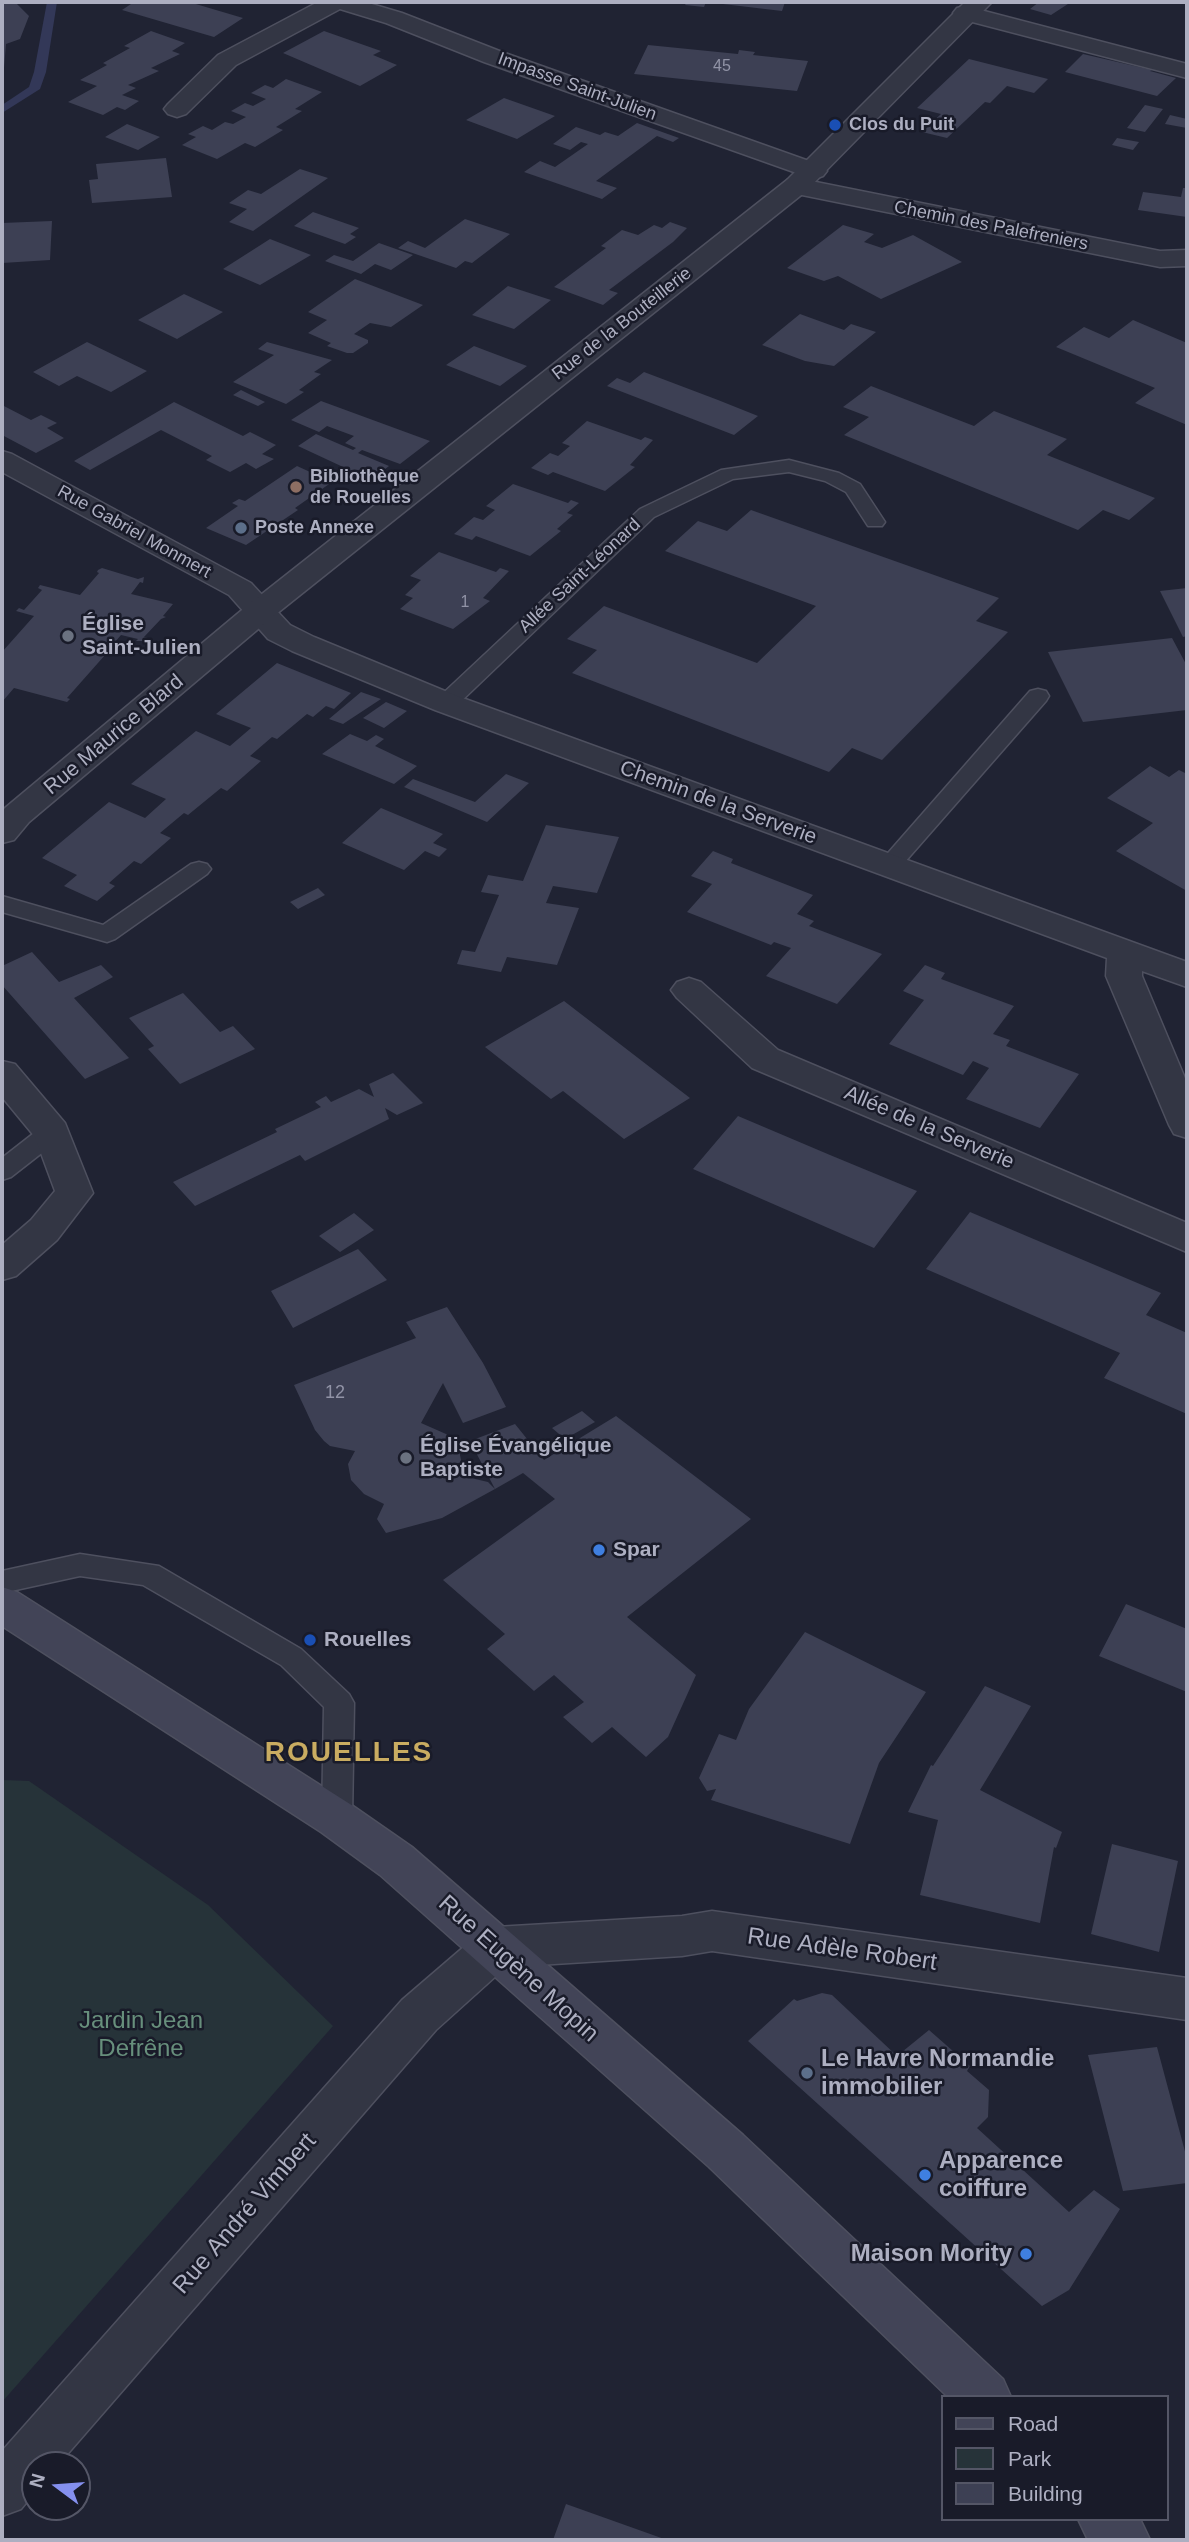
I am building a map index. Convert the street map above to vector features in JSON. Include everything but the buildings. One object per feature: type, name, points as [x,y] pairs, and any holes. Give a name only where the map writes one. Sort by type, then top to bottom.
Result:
[{"type":"main road","name":"Rue Eugène Mopin","points":[[2,1604],[337,1819],[396,1861],[496,1947],[675,2109],[726,2151],[983,2395]]},
{"type":"main road","points":[[1106,2521],[1123,2540]]},
{"type":"street","name":"Impasse Saint-Julien","points":[[177,109],[227,60],[338,2],[394,18],[805,178]]},
{"type":"street","name":"Rue de la Bouteillerie","points":[[259,612],[805,178],[972,8],[1187,71]]},
{"type":"street","name":"Chemin des Palefreniers","points":[[805,178],[1160,259],[1187,258]]},
{"type":"street","points":[[1160,259],[1187,270]]},
{"type":"street","name":"Rue Gabriel Monmert","points":[[2,460],[240,589],[259,612]]},
{"type":"street","name":"Chemin de la Serverie","points":[[259,612],[279,632],[446,702],[1187,975]]},
{"type":"street","name":"Rue Maurice Blard","points":[[2,832],[17,815],[259,612]]},
{"type":"street","points":[[1125,952],[1124,976],[1187,1125]]},
{"type":"street","name":"Allée de la Serverie","points":[[689,990],[765,1059],[1187,1238]]},
{"type":"street","points":[[2,1073],[52,1132],[74,1193],[44,1230],[2,1266]]},
{"type":"street","name":"Rue Adèle Robert","points":[[496,1947],[682,1936],[712,1931],[1187,1998]]},
{"type":"street","name":"Rue André Vimbert","points":[[2,2490],[419,2015],[496,1947]]},
{"type":"lane","name":"Allée Saint-Léonard","points":[[446,702],[647,513],[728,474],[789,466],[832,477],[853,488],[875,522]]},
{"type":"lane","points":[[889,866],[1038,696]]},
{"type":"lane","points":[[2,904],[107,934],[199,869]]},
{"type":"lane","points":[[2,1171],[52,1132]]},
{"type":"lane","points":[[2,1582],[80,1565],[149,1574],[291,1657],[339,1703],[337,1819]]},
{"type":"green space","name":"Jardin Jean Defrêne","points":[[2,1780],[29,1781],[208,1905],[333,2026],[2,2402]]},
{"type":"waterway","points":[[2,110],[34,89],[40,72],[52,2]]},
{"type":"place","name":"Clos du Puit","points":[[835,125]]},
{"type":"place","name":"Bibliothèque de Rouelles","points":[[296,487]]},
{"type":"place","name":"Poste Annexe","points":[[241,528]]},
{"type":"place","name":"Église Saint-Julien","points":[[68,636]]},
{"type":"place","name":"Église Évangélique Baptiste","points":[[406,1458]]},
{"type":"place","name":"Spar","points":[[599,1550]]},
{"type":"place","name":"Rouelles","points":[[310,1640]]},
{"type":"place","name":"Le Havre Normandie immobilier","points":[[807,2073]]},
{"type":"place","name":"Apparence coiffure","points":[[925,2175]]},
{"type":"place","name":"Maison Mority","points":[[1026,2254]]},
{"type":"district","name":"ROUELLES","points":[[349,1753]]}]
